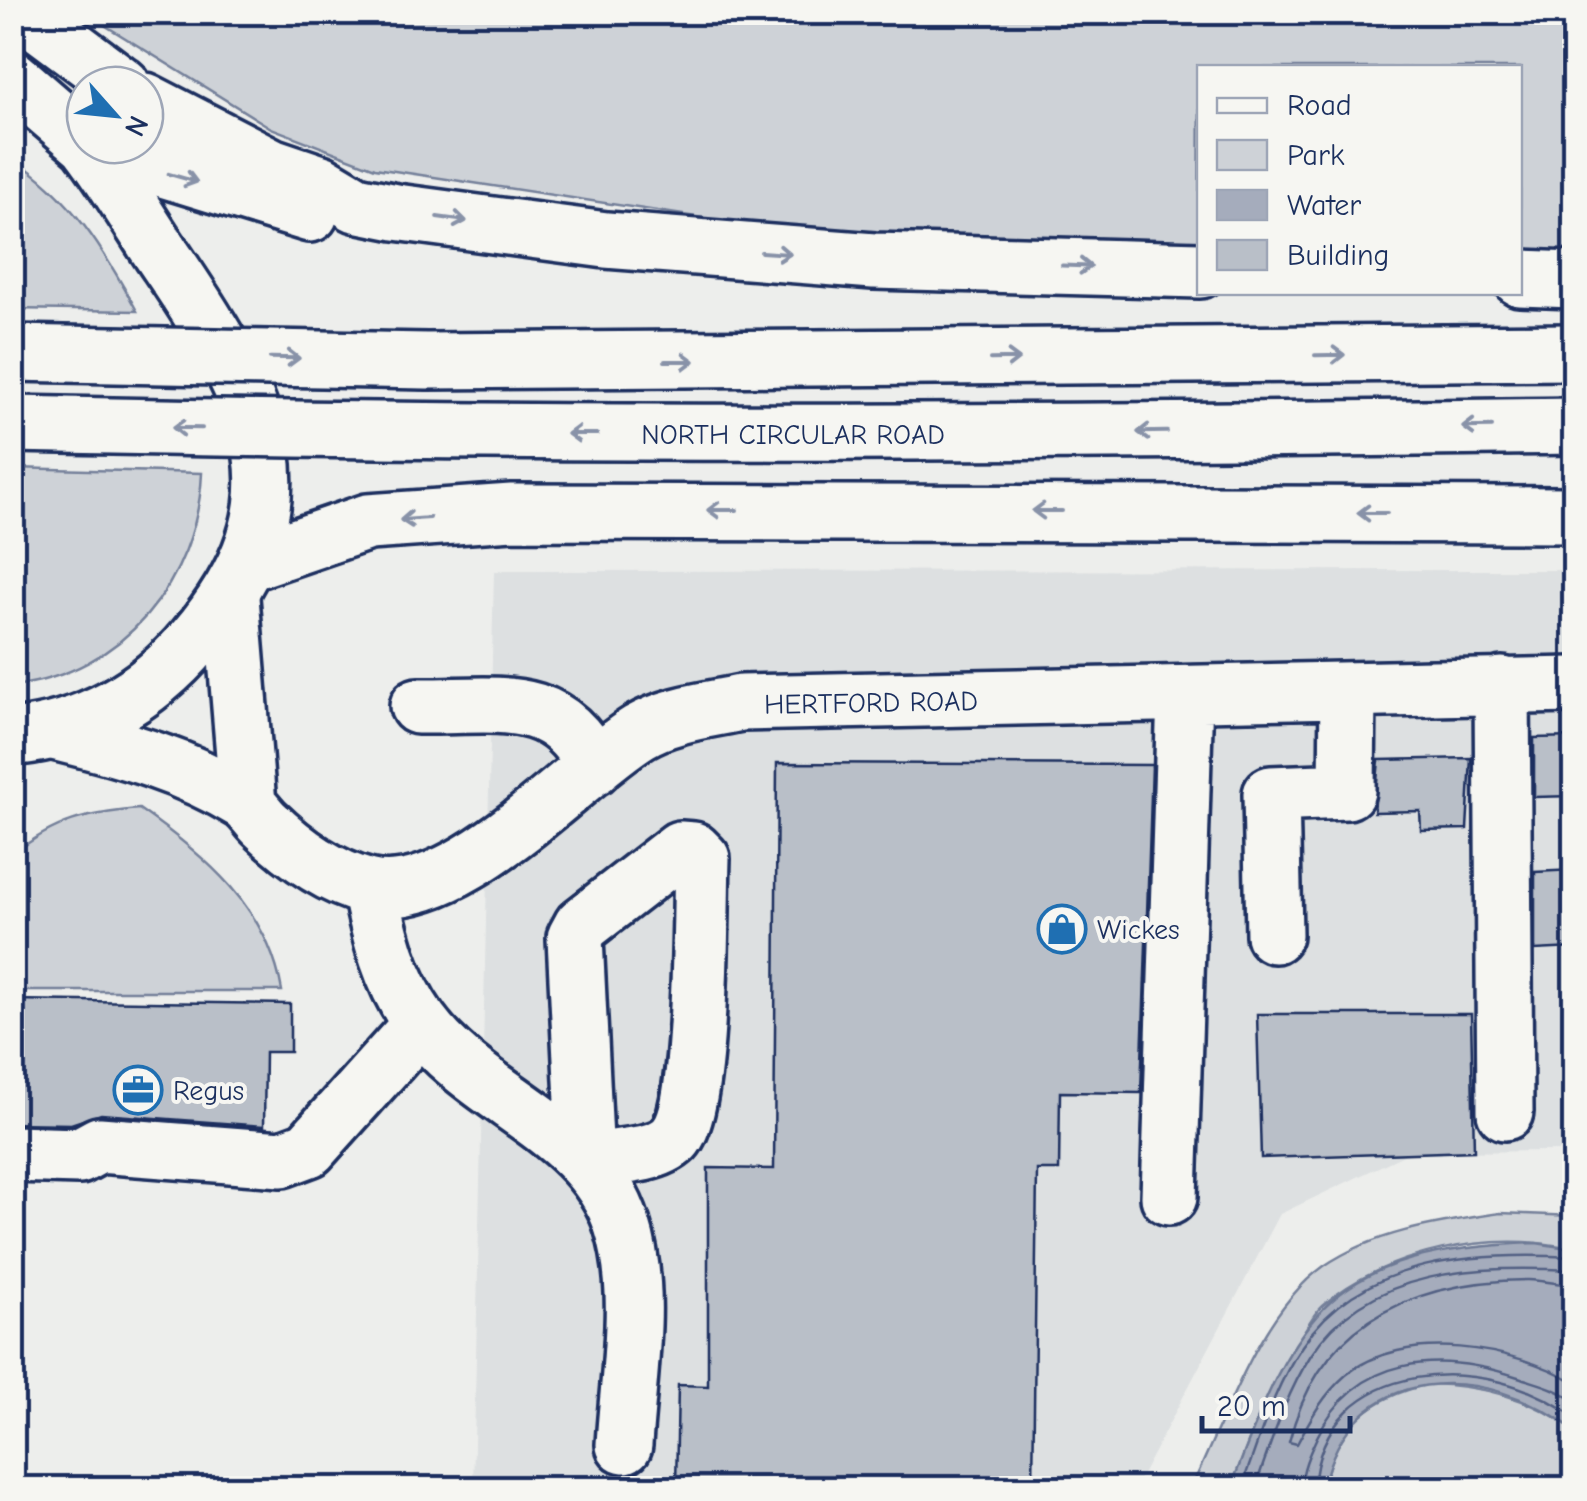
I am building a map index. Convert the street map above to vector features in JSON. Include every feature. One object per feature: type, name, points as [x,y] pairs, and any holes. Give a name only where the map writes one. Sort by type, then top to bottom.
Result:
[{"type":"main road","points":[[24,12],[95,65]]},
{"type":"main road","points":[[12,78],[65,124]]},
{"type":"main road","points":[[165,112],[224,145],[320,183],[356,204]]},
{"type":"main road","points":[[102,165],[223,344],[259,428],[266,479],[240,580],[248,804]]},
{"type":"main road","points":[[155,165],[311,214],[356,204],[606,240],[855,260],[1197,270]]},
{"type":"main road","points":[[1522,278],[1574,280]]},
{"type":"main road","points":[[12,352],[640,361],[1574,352]]},
{"type":"main road","name":"NORTH CIRCULAR ROAD","points":[[12,424],[444,434],[835,435],[1574,426]]},
{"type":"main road","points":[[35,735],[106,712],[141,690],[182,656],[240,580],[368,522],[556,510],[1574,514]]},
{"type":"main road","name":"HERTFORD ROAD","points":[[370,888],[407,885],[457,869],[519,828],[640,731],[678,716],[742,703],[1574,685]]},
{"type":"main road","points":[[1502,686],[1506,1112]]},
{"type":"main road","points":[[1274,936],[1271,794],[1347,791],[1348,691]]},
{"type":"main road","points":[[1170,1196],[1185,695]]},
{"type":"main road","points":[[418,706],[534,708],[578,735],[594,767]]},
{"type":"main road","points":[[35,735],[172,765],[248,804],[304,856],[370,888],[385,960],[421,1024],[460,1063],[586,1161],[622,1224],[633,1296],[624,1445]]},
{"type":"main road","points":[[692,850],[702,859],[692,1098],[675,1138],[661,1147],[586,1161],[575,938],[582,926],[668,854],[692,850]]},
{"type":"main road","points":[[12,1154],[78,1156],[99,1144],[282,1159],[308,1149],[421,1024]]},
{"type":"shaded area","points":[[1574,570],[1574,1151],[1410,1152],[1280,1214],[1135,1488],[473,1488],[494,571]]},
{"type":"green space","points":[[85,13],[1574,13],[1574,255],[1522,253],[1522,65],[1197,65],[1197,246],[782,230],[375,168],[271,128]]},
{"type":"green space","points":[[12,158],[52,189],[85,226],[137,311],[13,309]]},
{"type":"green space","points":[[13,468],[202,473],[197,513],[186,550],[147,615],[120,641],[88,662],[52,678],[13,686]]},
{"type":"green space","points":[[139,809],[187,845],[230,886],[263,934],[282,991],[13,991],[13,854],[44,833],[72,821]]},
{"type":"green space","points":[[1500,1213],[1574,1216],[1574,1249],[1510,1242],[1442,1249],[1376,1271],[1347,1287],[1319,1309],[1289,1356],[1261,1411],[1231,1488],[1191,1488],[1262,1338],[1301,1286],[1324,1266],[1365,1244],[1409,1230]]},
{"type":"green space","points":[[1429,1384],[1505,1395],[1541,1409],[1574,1430],[1574,1488],[1323,1488],[1336,1448],[1358,1418],[1389,1397]]},
{"type":"water","points":[[1536,1243],[1574,1249],[1574,1430],[1539,1408],[1502,1392],[1463,1385],[1426,1385],[1391,1395],[1361,1415],[1338,1446],[1323,1488],[1231,1488],[1277,1375],[1302,1334],[1331,1301],[1367,1276],[1411,1259],[1467,1248]]},
{"type":"building","points":[[1574,737],[1574,796],[1534,797],[1534,738]]},
{"type":"building","points":[[1471,758],[1467,829],[1421,830],[1420,811],[1374,812],[1379,760]]},
{"type":"building","points":[[777,763],[1152,765],[1141,1093],[1060,1092],[1059,1170],[1037,1170],[1033,1488],[676,1488],[678,1385],[708,1386],[708,1168],[774,1169]]},
{"type":"building","points":[[1574,870],[1574,948],[1535,950],[1535,872]]},
{"type":"building","name":"Regus","points":[[12,1000],[290,1004],[290,1052],[265,1052],[264,1126],[101,1114],[71,1124],[12,1123]]},
{"type":"building","points":[[1257,1014],[1471,1014],[1474,1151],[1261,1158]]},
{"type":"place","name":"Wickes","points":[[1062,929]]},
{"type":"place","name":"Regus","points":[[138,1090]]}]
